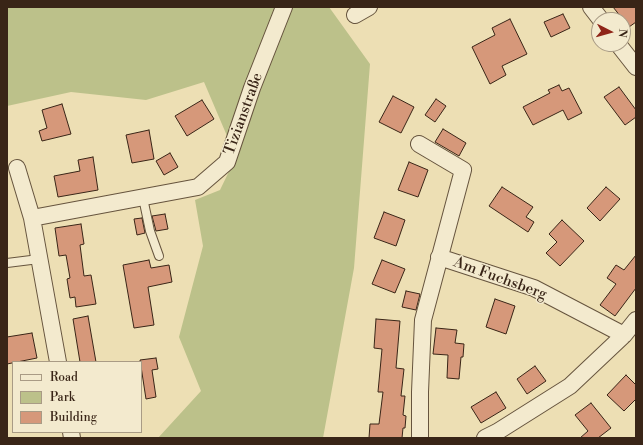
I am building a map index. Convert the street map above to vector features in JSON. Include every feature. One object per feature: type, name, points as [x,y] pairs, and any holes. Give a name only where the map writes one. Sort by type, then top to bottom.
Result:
[{"type":"street","name":"Tizianstraße","points":[[32,218],[198,187],[227,162],[252,88],[284,7]]},
{"type":"street","points":[[355,15],[369,7]]},
{"type":"street","points":[[624,52],[636,68]]},
{"type":"street","name":"Am Fuchsberg","points":[[419,144],[463,170],[423,320],[420,438]]},
{"type":"street","points":[[17,168],[32,218],[58,361]]},
{"type":"street","name":"Am Fuchsberg","points":[[439,257],[534,288],[624,334]]},
{"type":"street","points":[[485,438],[570,386],[624,334],[636,320]]},
{"type":"lane","points":[[143,198],[150,231],[160,256]]},
{"type":"lane","points":[[7,263],[39,259]]},
{"type":"green space","points":[[7,7],[329,7],[370,64],[354,268],[323,438],[158,438],[201,391],[179,337],[203,246],[195,200],[220,190],[236,157],[204,82],[146,100],[71,92],[7,106]]},
{"type":"building","points":[[613,7],[636,7],[636,22],[631,26],[631,12],[617,12]]},
{"type":"building","points":[[563,14],[570,28],[551,37],[544,22]]},
{"type":"building","points":[[510,19],[527,54],[502,66],[506,75],[490,84],[472,47],[495,35],[492,28]]},
{"type":"building","points":[[559,85],[562,91],[569,88],[582,113],[568,120],[563,110],[533,125],[523,107],[550,93],[548,90]]},
{"type":"building","points":[[619,87],[636,110],[636,117],[625,125],[604,97]]},
{"type":"building","points":[[393,96],[414,107],[401,133],[379,122]]},
{"type":"building","points":[[436,99],[446,106],[435,122],[425,115]]},
{"type":"building","points":[[202,100],[214,119],[187,136],[175,116]]},
{"type":"building","points":[[62,104],[71,134],[42,141],[39,131],[47,128],[42,110]]},
{"type":"building","points":[[443,129],[466,143],[459,156],[435,142]]},
{"type":"building","points":[[149,130],[154,159],[132,163],[126,135]]},
{"type":"building","points":[[170,153],[178,167],[164,175],[156,161]]},
{"type":"building","points":[[93,157],[98,190],[58,197],[54,176],[80,171],[78,160]]},
{"type":"building","points":[[409,162],[428,170],[418,197],[398,190]]},
{"type":"building","points":[[502,187],[533,207],[526,217],[534,222],[528,232],[489,206]]},
{"type":"building","points":[[606,187],[620,199],[600,221],[587,208]]},
{"type":"building","points":[[384,212],[405,220],[396,246],[374,238]]},
{"type":"building","points":[[165,214],[168,229],[156,231],[152,216]]},
{"type":"building","points":[[142,218],[145,233],[137,235],[134,219]]},
{"type":"building","points":[[562,220],[584,241],[560,266],[546,253],[557,242],[549,234]]},
{"type":"building","points":[[81,224],[84,244],[80,245],[84,276],[91,275],[96,304],[76,307],[75,297],[70,298],[67,279],[70,278],[66,255],[59,256],[55,228]]},
{"type":"building","points":[[636,255],[636,288],[615,316],[600,305],[616,284],[607,278],[616,265],[624,270]]},
{"type":"building","points":[[149,260],[151,268],[169,265],[172,282],[148,287],[154,325],[134,328],[123,265]]},
{"type":"building","points":[[382,260],[405,269],[395,293],[372,284]]},
{"type":"building","points":[[406,291],[420,294],[416,310],[402,307]]},
{"type":"building","points":[[495,299],[515,306],[506,334],[486,327]]},
{"type":"building","points":[[88,316],[96,361],[80,361],[73,319]]},
{"type":"building","points":[[376,319],[400,321],[396,368],[404,369],[401,396],[405,396],[403,415],[406,416],[402,438],[369,438],[370,424],[379,424],[383,392],[378,392],[382,349],[374,348]]},
{"type":"building","points":[[436,328],[457,330],[455,343],[464,344],[459,379],[447,378],[448,355],[433,354]]},
{"type":"building","points":[[32,333],[37,358],[12,361],[12,363],[7,364],[7,337]]},
{"type":"building","points":[[156,358],[158,369],[152,370],[156,397],[146,399],[142,373],[142,361],[140,360]]},
{"type":"building","points":[[535,366],[546,381],[527,394],[517,379]]},
{"type":"building","points":[[626,375],[636,385],[636,399],[624,411],[607,395]]},
{"type":"building","points":[[496,392],[506,408],[481,423],[471,407]]},
{"type":"building","points":[[591,403],[611,428],[598,438],[580,438],[588,431],[575,415]]}]
